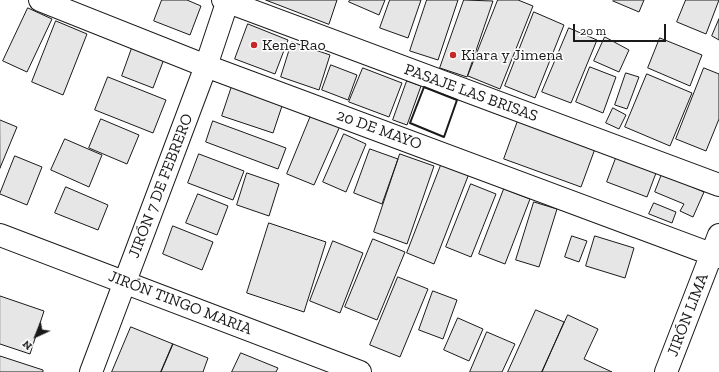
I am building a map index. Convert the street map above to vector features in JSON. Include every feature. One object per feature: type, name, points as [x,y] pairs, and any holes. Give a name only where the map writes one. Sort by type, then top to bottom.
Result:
[{"type":"street","name":"20 DE MAYO","points":[[40,0],[206,66],[717,248]]},
{"type":"street","name":"JIRÓN 7 DE FEBRERO","points":[[90,372],[206,66],[227,1]]},
{"type":"street","name":"PASAJE LAS BRISAS","points":[[227,1],[719,185]]},
{"type":"street","name":"JIRÓN TINGO MARIA","points":[[0,235],[360,372]]},
{"type":"street","name":"JIRÓN LIMA","points":[[666,372],[717,248]]},
{"type":"building","points":[[162,0],[187,0],[201,6],[190,35],[154,21]]},
{"type":"building","points":[[266,0],[337,0],[329,24]]},
{"type":"building","points":[[350,0],[385,0],[379,15],[349,2]]},
{"type":"building","points":[[390,0],[421,0],[408,38],[380,28]]},
{"type":"building","points":[[427,0],[458,0],[438,60],[410,51]]},
{"type":"building","points":[[464,0],[493,1],[467,77],[440,68]]},
{"type":"building","points":[[498,0],[518,0],[533,6],[500,89],[468,76]]},
{"type":"building","points":[[644,0],[639,12],[613,1]]},
{"type":"building","points":[[686,0],[719,0],[706,34],[677,22]]},
{"type":"building","points":[[28,8],[52,19],[27,72],[3,61]]},
{"type":"building","points":[[534,12],[564,25],[535,98],[505,86]]},
{"type":"building","points":[[719,19],[719,40],[712,36]]},
{"type":"building","points":[[56,21],[87,34],[63,95],[32,82]]},
{"type":"building","points":[[248,24],[288,40],[275,74],[235,59]]},
{"type":"building","points":[[569,28],[597,40],[571,103],[542,92]]},
{"type":"building","points":[[605,37],[629,50],[619,72],[594,61]]},
{"type":"building","points":[[660,38],[702,55],[690,86],[648,68]]},
{"type":"building","points":[[292,42],[330,55],[319,90],[281,77]]},
{"type":"building","points":[[132,48],[164,59],[153,88],[122,76]]},
{"type":"building","points":[[331,65],[357,75],[348,100],[322,90]]},
{"type":"building","points":[[590,67],[616,77],[603,113],[576,102]]},
{"type":"building","points":[[363,68],[402,83],[389,117],[349,102]]},
{"type":"building","points":[[704,68],[719,74],[719,119],[706,151],[676,139]]},
{"type":"building","points":[[626,73],[639,77],[627,109],[615,105]]},
{"type":"building","points":[[647,74],[692,93],[670,146],[625,127]]},
{"type":"building","points":[[108,77],[166,100],[153,133],[95,110]]},
{"type":"building","points":[[407,81],[421,86],[407,125],[393,120]]},
{"type":"building","points":[[232,86],[283,103],[273,133],[222,116]]},
{"type":"building","points":[[613,108],[626,115],[619,129],[606,123]]},
{"type":"building","points":[[312,113],[340,126],[314,185],[287,174]]},
{"type":"building","points":[[519,118],[596,146],[581,187],[504,159]]},
{"type":"building","points":[[101,119],[139,135],[127,164],[89,148]]},
{"type":"building","points":[[0,120],[17,127],[0,168]]},
{"type":"building","points":[[213,121],[286,148],[278,169],[206,142]]},
{"type":"building","points":[[344,134],[366,144],[346,192],[323,182]]},
{"type":"building","points":[[65,139],[102,155],[89,187],[51,170]]},
{"type":"building","points":[[370,149],[398,159],[382,204],[354,193]]},
{"type":"building","points":[[199,154],[244,171],[233,200],[188,183]]},
{"type":"building","points":[[400,154],[434,166],[407,244],[374,232]]},
{"type":"building","points":[[15,156],[42,167],[27,205],[0,194]]},
{"type":"building","points":[[616,158],[656,173],[647,197],[607,182]]},
{"type":"building","points":[[443,160],[470,171],[434,264],[407,253]]},
{"type":"building","points":[[247,173],[279,184],[269,216],[237,205]]},
{"type":"building","points":[[662,174],[704,192],[693,217],[680,211],[684,204],[655,192]]},
{"type":"building","points":[[471,184],[496,194],[471,257],[446,247]]},
{"type":"building","points":[[66,187],[108,205],[98,230],[55,213]]},
{"type":"building","points":[[504,189],[530,199],[505,264],[479,254]]},
{"type":"building","points":[[198,194],[228,206],[217,235],[186,223]]},
{"type":"building","points":[[534,202],[557,209],[539,267],[516,260]]},
{"type":"building","points":[[654,203],[676,212],[672,223],[649,214]]},
{"type":"building","points":[[269,223],[326,242],[304,312],[247,293]]},
{"type":"building","points":[[173,226],[213,242],[202,270],[163,254]]},
{"type":"building","points":[[572,236],[587,241],[579,262],[565,257]]},
{"type":"building","points":[[595,236],[634,248],[625,278],[586,266]]},
{"type":"building","points":[[373,239],[405,252],[377,320],[345,307]]},
{"type":"building","points":[[333,241],[363,253],[340,313],[310,301]]},
{"type":"building","points":[[398,277],[428,289],[400,357],[370,345]]},
{"type":"building","points":[[433,291],[457,300],[443,339],[419,330]]},
{"type":"building","points":[[0,296],[44,311],[30,354],[0,344]]},
{"type":"building","points":[[536,310],[564,322],[542,372],[508,372]]},
{"type":"building","points":[[568,315],[598,329],[584,359],[612,372],[542,372]]},
{"type":"building","points":[[458,318],[483,329],[469,361],[444,350]]},
{"type":"building","points":[[131,327],[173,344],[161,372],[112,372]]},
{"type":"building","points":[[487,332],[515,344],[502,372],[470,372]]},
{"type":"building","points":[[173,344],[208,358],[203,372],[161,372]]},
{"type":"building","points":[[241,353],[278,368],[276,372],[232,372]]},
{"type":"building","points":[[0,356],[43,370],[43,372],[0,372]]},
{"type":"wall","points":[[424,87],[457,100],[444,137],[410,123],[424,87]]},
{"type":"place","name":"Kene Rao","points":[[254,45]]},
{"type":"place","name":"Kiara y Jimena","points":[[453,55]]}]
